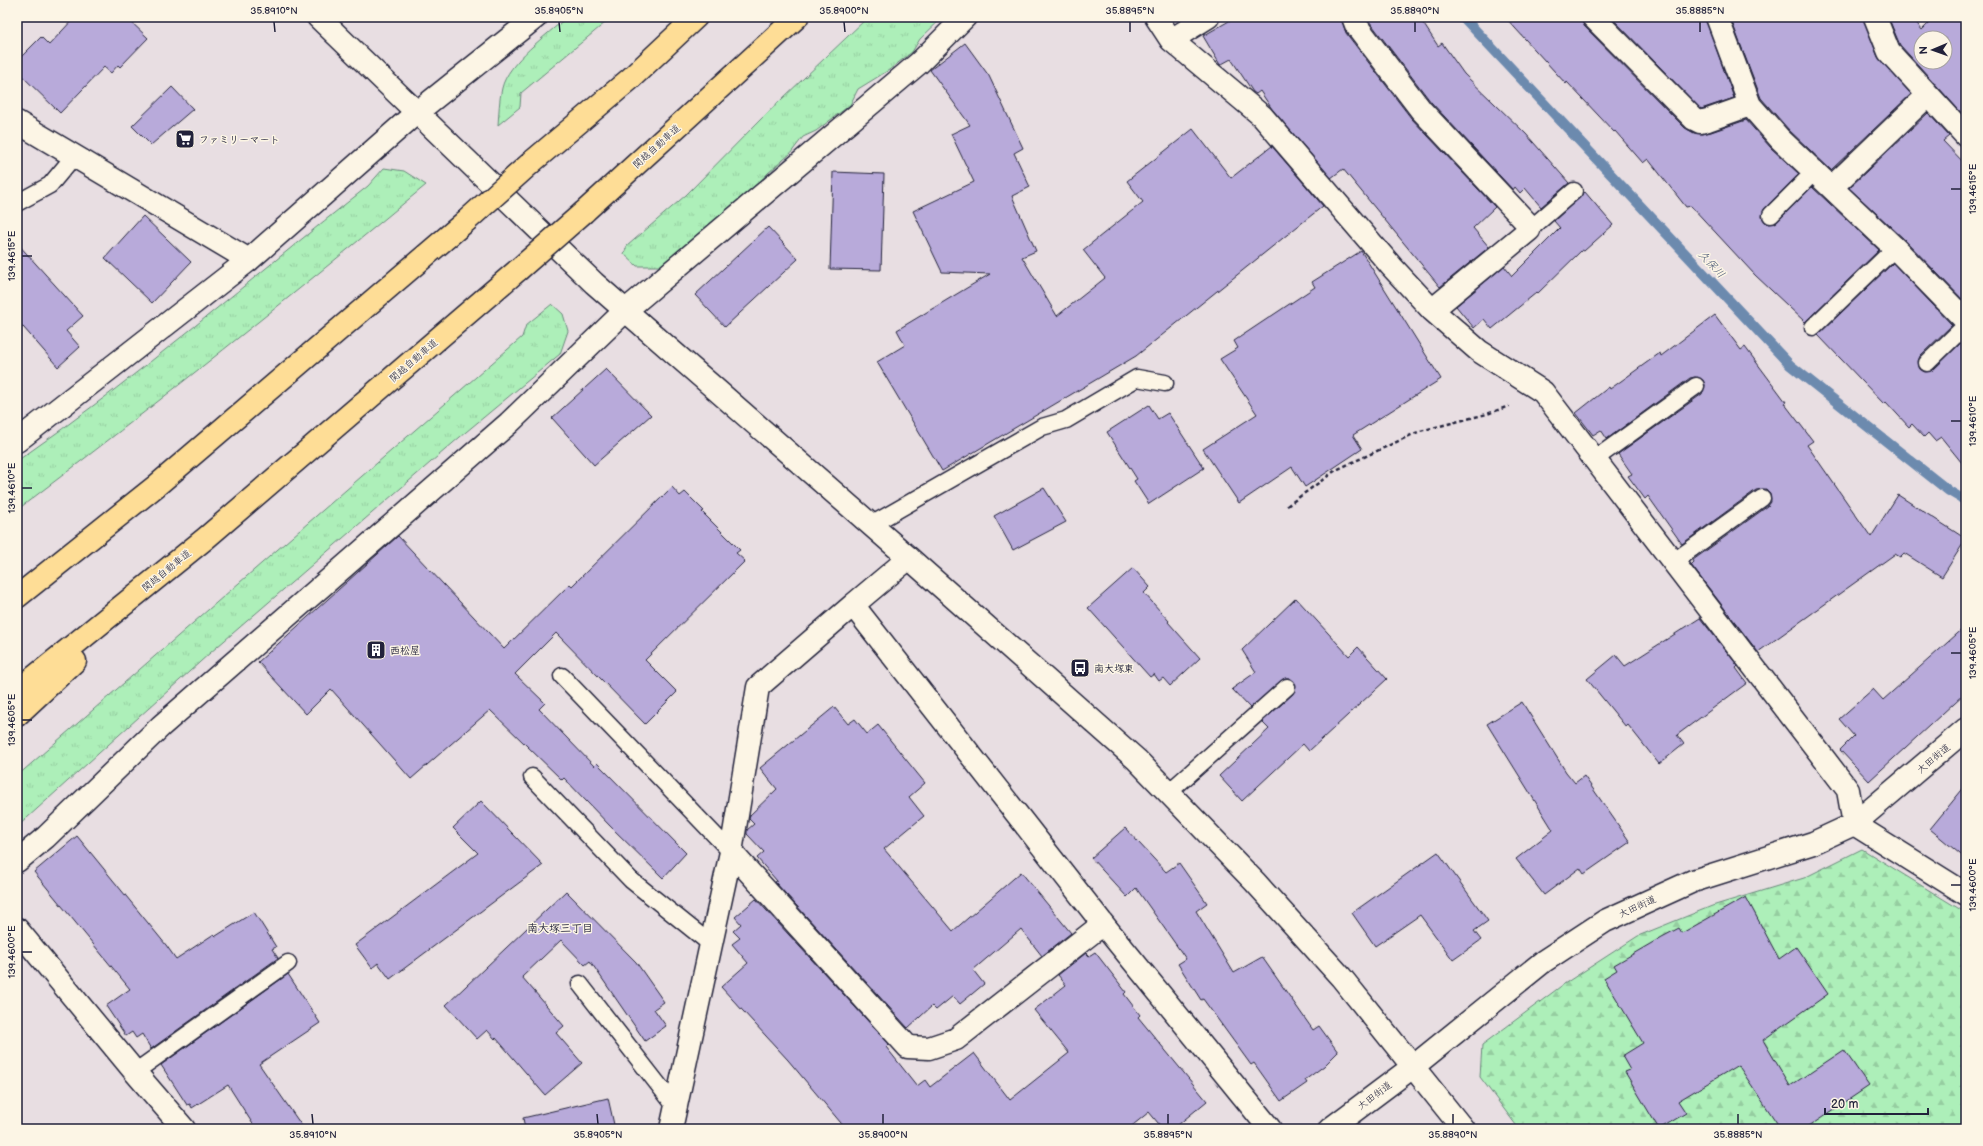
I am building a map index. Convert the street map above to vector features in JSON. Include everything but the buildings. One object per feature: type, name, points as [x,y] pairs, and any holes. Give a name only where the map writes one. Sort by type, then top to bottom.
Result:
[{"type":"highway","points":[[17,597],[156,486],[630,79],[696,17]]},
{"type":"highway","name":"関越自動車道","points":[[17,691],[206,538],[518,270],[584,212],[797,17]]},
{"type":"highway","points":[[17,577],[156,486]]},
{"type":"highway","points":[[17,715],[206,538]]},
{"type":"street","points":[[318,17],[594,283],[909,558],[1136,760],[1255,882],[1336,971],[1414,1066],[1463,1129]]},
{"type":"street","points":[[17,441],[249,260],[416,113],[536,17]]},
{"type":"street","points":[[17,861],[46,837],[167,721],[510,423],[626,310],[919,63],[965,17]]},
{"type":"street","points":[[1156,17],[1171,40],[1262,116],[1392,267],[1432,310],[1479,351],[1543,392],[1848,790],[1854,824],[1966,894]]},
{"type":"street","points":[[1171,40],[1208,17]]},
{"type":"street","points":[[1353,17],[1356,25],[1421,110],[1526,222],[1529,230],[1432,310]]},
{"type":"street","points":[[1593,17],[1694,119],[1700,122],[1750,106]]},
{"type":"street","points":[[1717,17],[1750,106],[1780,139],[1895,248],[1966,321]]},
{"type":"street","points":[[1875,17],[1888,52],[1966,136]]},
{"type":"street","points":[[1832,187],[1928,95]]},
{"type":"street","points":[[17,122],[75,155],[249,260]]},
{"type":"street","points":[[671,1129],[731,852],[758,687],[853,604],[909,558]]},
{"type":"street","points":[[853,604],[1104,924],[1270,1129]]},
{"type":"street","name":"大田街道","points":[[1330,1129],[1414,1066],[1544,961],[1605,921],[1693,882],[1813,843],[1854,824],[1966,729]]},
{"type":"street","points":[[731,852],[908,1047],[929,1048],[956,1038],[1104,924]]},
{"type":"street","points":[[17,929],[184,1129]]},
{"type":"lane","points":[[17,203],[50,185],[75,155]]},
{"type":"lane","points":[[1771,215],[1815,171]]},
{"type":"lane","points":[[1529,230],[1574,190]]},
{"type":"lane","points":[[1813,327],[1895,248]]},
{"type":"lane","points":[[1927,363],[1966,325]]},
{"type":"lane","points":[[871,526],[1042,427],[1066,420],[1138,378],[1165,383]]},
{"type":"lane","points":[[1595,459],[1696,386]]},
{"type":"lane","points":[[1673,562],[1762,498]]},
{"type":"lane","points":[[562,676],[731,852]]},
{"type":"lane","points":[[1168,793],[1287,687]]},
{"type":"lane","points":[[532,777],[631,880],[712,945]]},
{"type":"lane","points":[[135,1072],[288,963]]},
{"type":"lane","points":[[580,984],[675,1106]]},
{"type":"path","points":[[1287,506],[1304,492],[1336,470],[1420,431],[1487,414],[1543,392]]},
{"type":"green space","points":[[567,17],[612,17],[521,93],[520,107],[498,125],[502,88],[512,68],[529,50]]},
{"type":"green space","points":[[868,17],[943,17],[920,39],[912,52],[889,70],[858,89],[850,105],[816,131],[803,137],[790,154],[768,173],[748,195],[665,266],[637,266],[624,254],[627,246],[686,195],[761,119]]},
{"type":"green space","points":[[384,168],[404,171],[426,185],[223,350],[121,431],[17,510],[17,461],[107,396],[151,361],[368,186]]},
{"type":"green space","points":[[552,304],[563,314],[568,331],[560,354],[460,437],[210,653],[17,827],[17,776],[522,337],[526,325]]},
{"type":"green space","points":[[1862,849],[1966,913],[1966,1129],[1519,1129],[1480,1077],[1482,1045],[1564,984],[1638,936],[1712,906],[1804,878]]},
{"type":"waterway","name":"久保川","points":[[1463,17],[1790,365],[1949,491],[1966,501]]},
{"type":"place","name":"ファミリーマート","points":[[185,139]]},
{"type":"place","name":"西松屋","points":[[376,650]]},
{"type":"place","name":"南大塚東","points":[[1080,668]]},
{"type":"district","name":"南大塚三丁目","points":[[560,928]]}]
